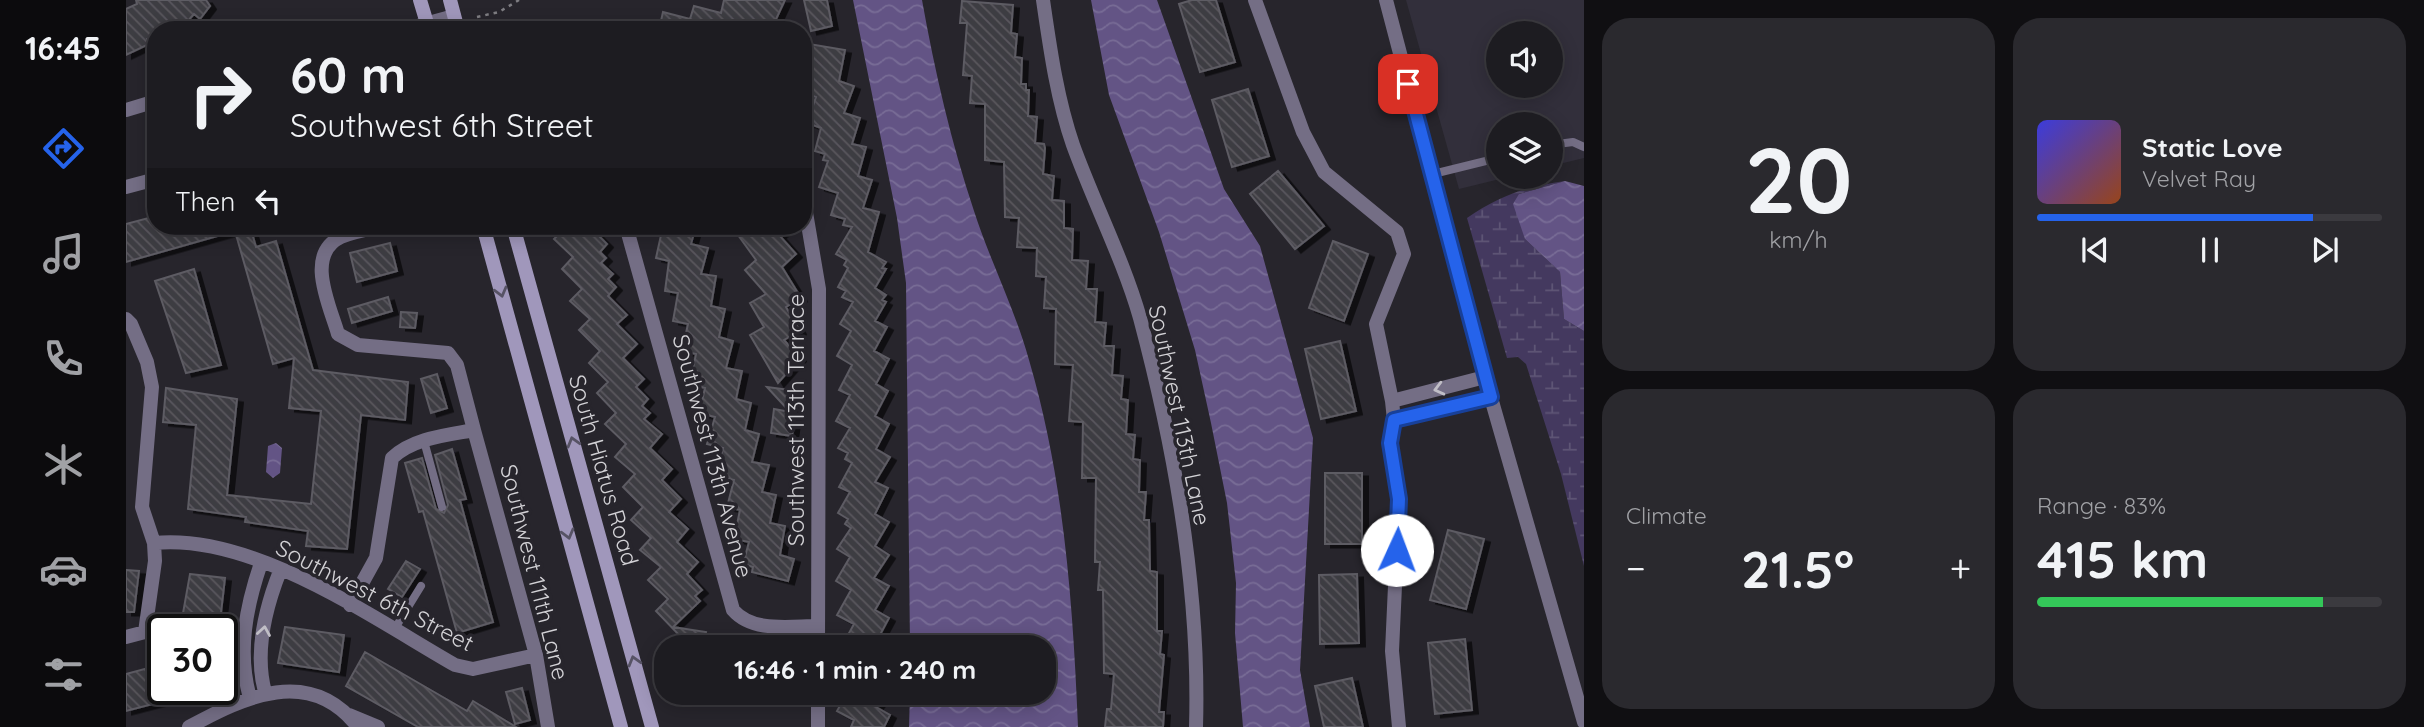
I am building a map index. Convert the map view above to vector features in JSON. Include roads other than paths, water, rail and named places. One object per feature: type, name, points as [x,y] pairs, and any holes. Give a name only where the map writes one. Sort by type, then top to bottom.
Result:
[{"type":"main road","points":[[420,0],[426,21]]},
{"type":"main road","points":[[450,0],[455,21]]},
{"type":"main road","points":[[485,235],[621,727]]},
{"type":"main road","name":"South Hiatus Road","points":[[515,235],[652,727]]},
{"type":"street","name":"Southwest 113th Lane","points":[[1043,0],[1053,64],[1072,142],[1139,316],[1156,388],[1186,556],[1196,727]]},
{"type":"street","points":[[1255,0],[1303,132],[1324,172],[1397,232],[1404,254],[1376,324],[1392,401],[1394,420],[1390,443],[1399,499],[1392,651],[1399,727]]},
{"type":"street","points":[[1386,0],[1485,377],[1584,722]]},
{"type":"street","points":[[126,110],[147,104]]},
{"type":"street","points":[[126,187],[147,181]]},
{"type":"street","name":"Southwest 111th Lane","points":[[348,235],[340,237],[323,255],[321,273],[338,334],[358,345],[449,353],[457,365],[536,655],[548,727]]},
{"type":"street","name":"Southwest 113th Avenue","points":[[629,235],[733,610],[740,619],[753,625],[818,626]]},
{"type":"street","name":"Southwest 113th Terrace","points":[[810,235],[819,289],[818,635]]},
{"type":"street","points":[[126,319],[139,342],[152,387],[142,507],[154,543],[155,561],[145,632],[126,636]]},
{"type":"street","points":[[1392,401],[1485,377]]},
{"type":"street","points":[[1394,420],[1491,397]]},
{"type":"street","points":[[350,605],[376,558],[392,458],[402,449],[424,441],[474,430]]},
{"type":"street","name":"Southwest 6th Street","points":[[154,543],[177,541],[215,545],[261,563],[350,605],[455,666],[473,669],[536,655]]},
{"type":"street","points":[[250,698],[242,658],[252,589],[261,563]]},
{"type":"street","points":[[265,692],[260,651],[268,602],[280,571]]},
{"type":"street","points":[[189,727],[265,692],[305,693],[354,721],[379,727]]},
{"type":"street","points":[[818,705],[818,727]]},
{"type":"lane","points":[[1563,143],[1573,142],[1584,147]]},
{"type":"lane","points":[[1433,174],[1486,161]]},
{"type":"lane","points":[[424,441],[442,507]]},
{"type":"lane","points":[[394,630],[421,586]]},
{"type":"water","points":[[853,0],[922,0],[958,159],[980,230],[1023,341],[1051,450],[1070,588],[1078,727],[909,727],[910,705],[1056,705],[1056,635],[910,635],[906,283],[897,218]]},
{"type":"water","points":[[1091,0],[1157,0],[1224,189],[1260,246],[1313,438],[1300,670],[1310,727],[1243,727],[1235,633],[1236,583],[1227,503],[1211,423],[1195,350],[1159,232],[1109,95]]},
{"type":"water","points":[[1563,182],[1584,186],[1584,331],[1564,319],[1560,272],[1525,239],[1513,204],[1519,194],[1537,189],[1563,189]]},
{"type":"water","points":[[276,443],[282,448],[280,473],[273,478],[266,472],[268,446]]}]
